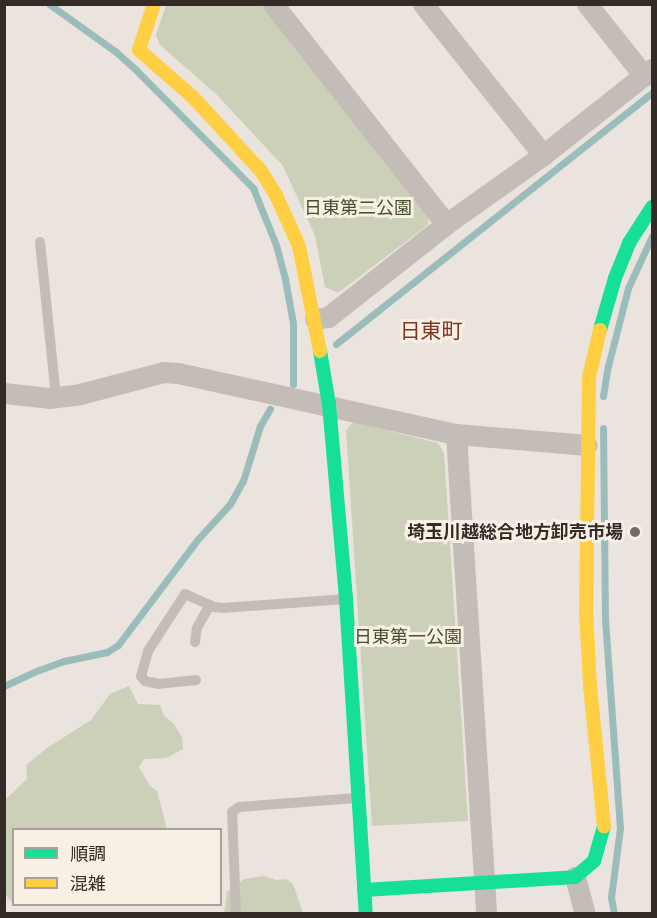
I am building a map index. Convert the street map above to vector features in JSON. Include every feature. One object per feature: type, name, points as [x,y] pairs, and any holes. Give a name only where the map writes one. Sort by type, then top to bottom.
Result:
[{"type":"street","points":[[154,4],[139,50],[192,96],[261,171],[276,195],[299,246],[315,319],[328,404],[346,599],[366,914]]},
{"type":"street","points":[[273,4],[446,225]]},
{"type":"street","points":[[423,4],[543,155]]},
{"type":"street","points":[[315,319],[328,317],[648,73],[587,4]]},
{"type":"street","points":[[364,890],[575,878],[594,861],[605,823],[590,686],[586,610],[587,445],[591,358],[615,278],[629,243],[652,207]]},
{"type":"street","points":[[4,393],[56,396],[80,394],[163,372],[328,404],[456,434],[587,445]]},
{"type":"street","points":[[456,434],[486,914]]},
{"type":"street","points":[[575,878],[585,914]]},
{"type":"lane","points":[[40,242],[56,396]]},
{"type":"lane","points":[[196,680],[159,684],[145,681],[141,676],[148,651],[185,594],[210,605],[241,608],[346,599]]},
{"type":"lane","points":[[195,642],[197,628],[210,605]]},
{"type":"lane","points":[[236,914],[232,813],[238,807],[357,798]]},
{"type":"green space","name":"日東第二公園","points":[[166,5],[265,5],[429,215],[428,225],[338,293],[325,287],[315,236],[283,166],[216,94],[160,45],[156,35]]},
{"type":"green space","name":"日東第一公園","points":[[353,422],[438,443],[444,453],[468,821],[372,826],[346,430]]},
{"type":"green space","points":[[129,686],[138,704],[160,705],[164,716],[174,724],[182,737],[183,749],[166,758],[144,759],[139,767],[150,786],[157,791],[167,828],[12,828],[12,902],[4,891],[5,800],[27,779],[26,765],[47,748],[91,720],[110,694]]},
{"type":"green space","points":[[263,876],[276,880],[286,879],[293,884],[303,913],[224,914],[227,892],[244,879]]},
{"type":"waterway","points":[[49,4],[115,51],[135,69],[253,188],[276,245],[285,279],[293,323],[293,384]]},
{"type":"waterway","points":[[336,344],[652,93]]},
{"type":"waterway","points":[[603,396],[608,366],[628,288],[652,236]]},
{"type":"waterway","points":[[4,686],[64,661],[107,652],[118,645],[197,540],[230,504],[243,481],[260,426],[270,409]]},
{"type":"waterway","points":[[603,428],[605,619],[620,828],[611,897],[614,914]]},
{"type":"traffic: fast","points":[[600,330],[615,278],[629,243],[652,207]]},
{"type":"traffic: fast","points":[[320,351],[329,404],[346,599],[366,914]]},
{"type":"traffic: fast","points":[[364,890],[575,877],[594,861],[604,826]]},
{"type":"traffic: slow","points":[[154,4],[139,50],[192,96],[261,171],[276,195],[299,246],[320,351]]},
{"type":"traffic: slow","points":[[600,330],[589,377],[586,610],[590,686],[604,826]]},
{"type":"place","name":"埼玉川越総合地方卸売市場","points":[[635,532]]},
{"type":"district","name":"日東町","points":[[431,330]]}]
